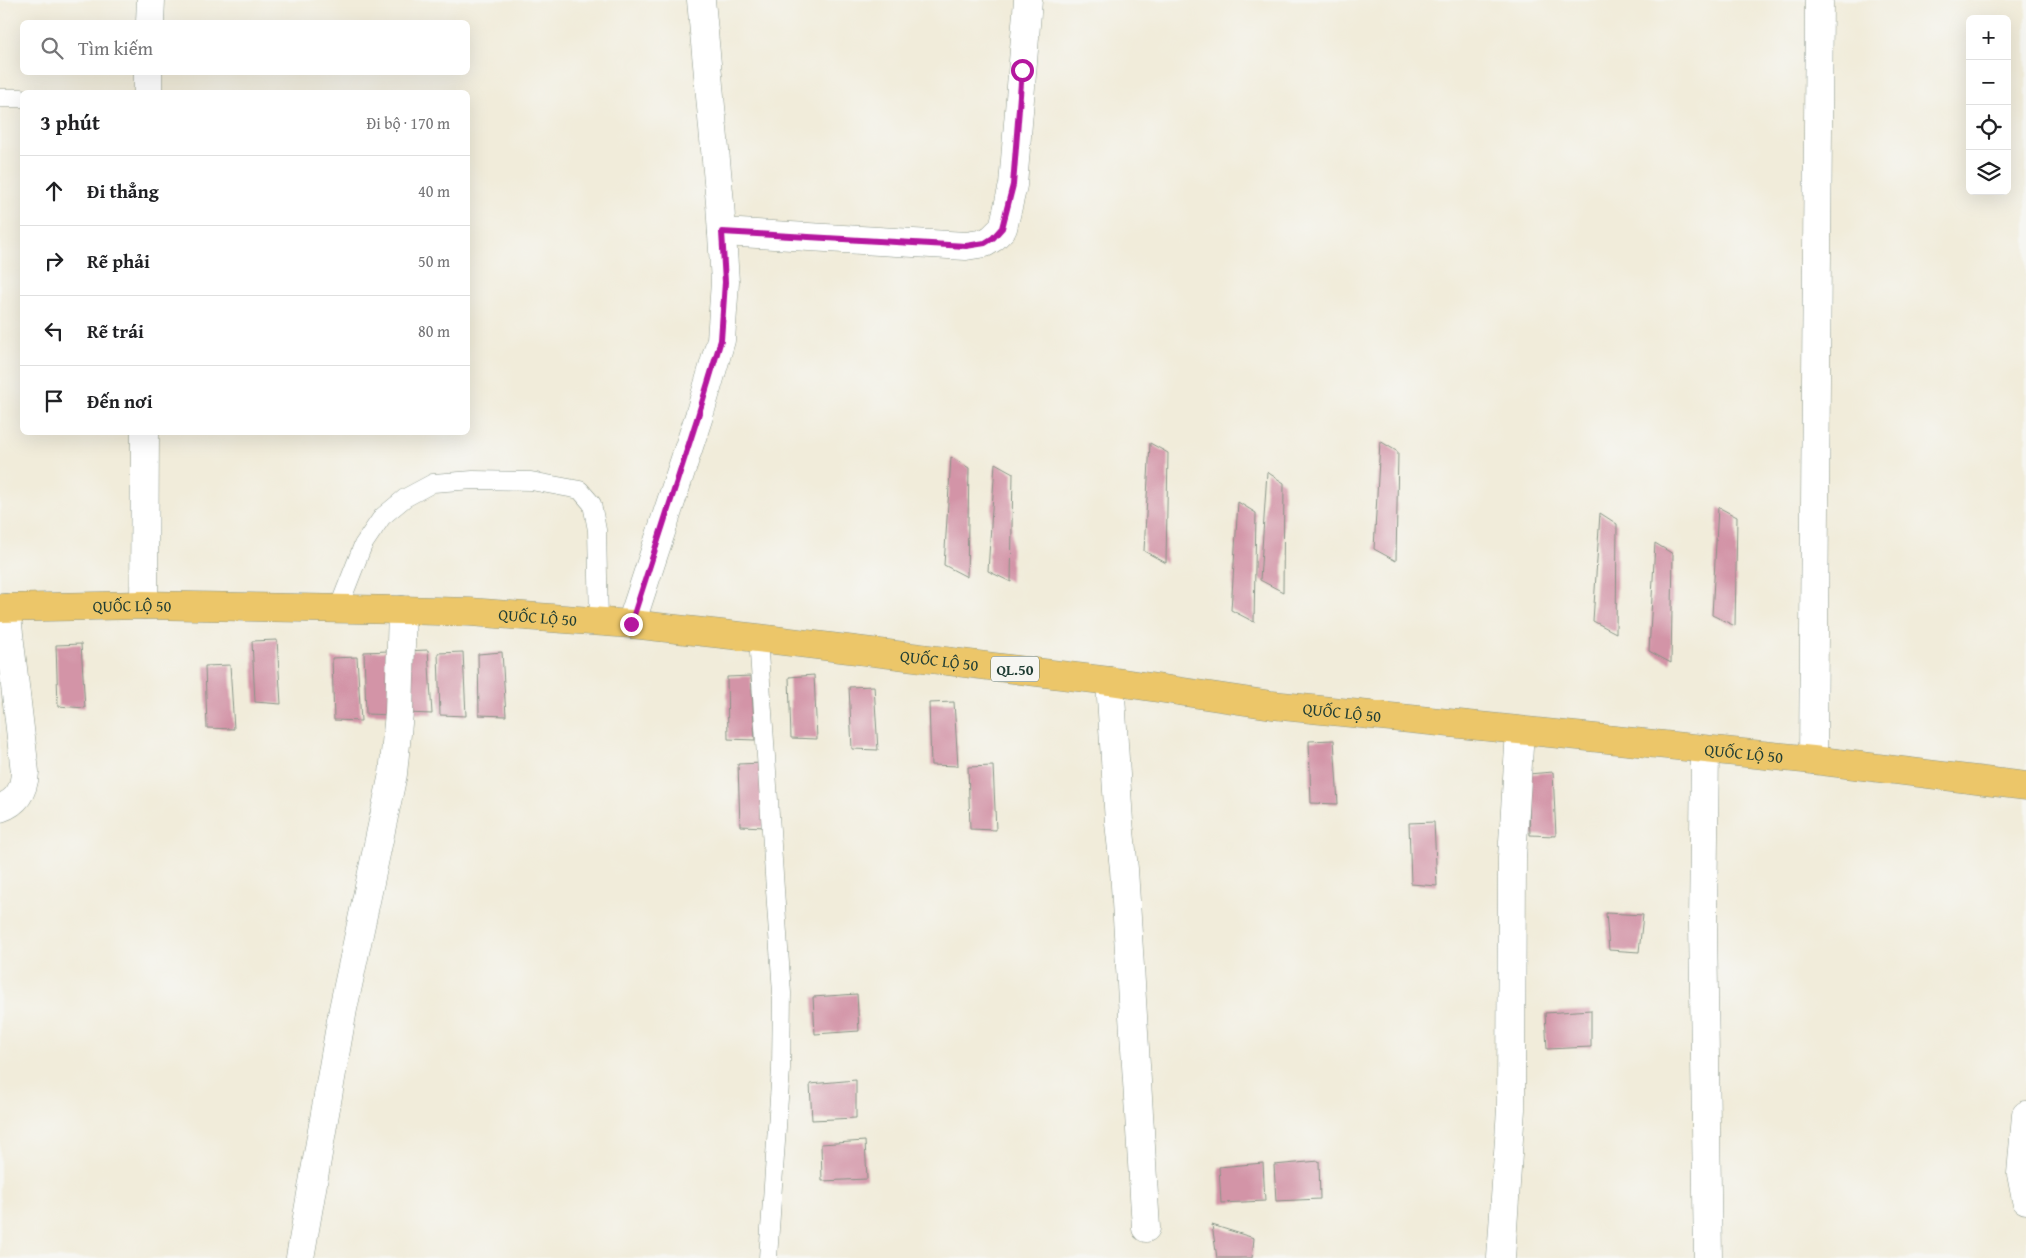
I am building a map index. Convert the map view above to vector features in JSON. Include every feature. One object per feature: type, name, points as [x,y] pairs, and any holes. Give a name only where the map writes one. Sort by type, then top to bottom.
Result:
[{"type":"highway","name":"QUỐC LỘ 50","points":[[3,608],[144,605],[402,610],[470,612],[631,624],[1110,681],[1272,705],[1814,760],[2026,786]]},
{"type":"street","points":[[150,20],[151,0]]},
{"type":"street","points":[[631,624],[721,340],[725,282],[701,0]]},
{"type":"street","points":[[722,232],[966,246],[985,243],[993,238],[1002,228],[1013,185],[1028,0]]},
{"type":"street","points":[[1814,760],[1819,0]]},
{"type":"street","points":[[148,75],[148,90]]},
{"type":"street","points":[[144,605],[145,435]]},
{"type":"street","points":[[0,808],[18,797],[25,779],[3,608]]},
{"type":"street","points":[[300,1258],[343,1009],[393,774],[399,713],[402,610]]},
{"type":"street","points":[[1110,681],[1118,822],[1124,869],[1146,1228]]},
{"type":"street","points":[[1501,1258],[1512,1109],[1512,858],[1520,731]]},
{"type":"street","points":[[1705,750],[1702,925],[1708,1258]]},
{"type":"street","points":[[2026,1115],[2021,1174],[2026,1200]]},
{"type":"lane","points":[[0,98],[20,98]]},
{"type":"lane","points":[[338,609],[363,545],[382,517],[405,498],[433,483],[473,480],[531,481],[580,490],[592,504],[597,530],[599,622]]},
{"type":"lane","points":[[758,638],[782,993],[781,1069],[768,1258]]},
{"type":"building","points":[[1380,441],[1398,452],[1396,561],[1374,549]]},
{"type":"building","points":[[1150,443],[1168,453],[1166,563],[1144,551]]},
{"type":"building","points":[[951,457],[969,468],[967,577],[944,565]]},
{"type":"building","points":[[995,463],[1013,473],[1011,582],[988,571]]},
{"type":"building","points":[[1267,472],[1284,483],[1283,592],[1260,580]]},
{"type":"building","points":[[1238,502],[1256,513],[1254,622],[1231,610]]},
{"type":"building","points":[[1718,507],[1737,517],[1735,626],[1712,615]]},
{"type":"building","points":[[1600,513],[1617,524],[1616,633],[1593,621]]},
{"type":"building","points":[[1655,543],[1673,554],[1671,663],[1649,651]]},
{"type":"building","points":[[277,640],[281,704],[255,702],[252,641]]},
{"type":"building","points":[[81,644],[85,708],[58,706],[56,645]]},
{"type":"building","points":[[428,650],[432,714],[406,713],[403,651]]},
{"type":"building","points":[[389,651],[392,715],[366,714],[364,652]]},
{"type":"building","points":[[463,652],[466,716],[440,715],[438,653]]},
{"type":"building","points":[[502,652],[506,716],[479,715],[478,654]]},
{"type":"building","points":[[357,657],[361,721],[334,720],[332,658]]},
{"type":"building","points":[[230,665],[234,729],[207,728],[205,666]]},
{"type":"building","points":[[814,675],[817,739],[791,738],[789,677]]},
{"type":"building","points":[[751,676],[755,740],[728,739],[727,677]]},
{"type":"building","points":[[874,686],[878,750],[852,749],[849,687]]},
{"type":"building","points":[[954,702],[958,766],[931,765],[929,703]]},
{"type":"building","points":[[1334,740],[1338,804],[1311,803],[1309,741]]},
{"type":"building","points":[[763,763],[766,827],[740,826],[738,764]]},
{"type":"building","points":[[993,766],[996,830],[970,829],[968,767]]},
{"type":"building","points":[[1553,772],[1556,836],[1530,835],[1528,774]]},
{"type":"building","points":[[1434,822],[1437,886],[1411,884],[1409,823]]},
{"type":"building","points":[[1606,913],[1643,915],[1639,952],[1609,950]]},
{"type":"building","points":[[857,994],[859,1031],[815,1034],[813,997]]},
{"type":"building","points":[[1591,1010],[1591,1047],[1547,1049],[1545,1013]]},
{"type":"building","points":[[856,1080],[856,1118],[812,1120],[810,1084]]},
{"type":"building","points":[[865,1141],[867,1179],[822,1181],[821,1144]]},
{"type":"building","points":[[1319,1161],[1320,1199],[1276,1201],[1274,1165]]},
{"type":"building","points":[[1263,1163],[1265,1201],[1221,1203],[1219,1167]]},
{"type":"building","points":[[1212,1225],[1254,1238],[1252,1258],[1217,1258]]},
{"type":"route","points":[[631,624],[721,340],[725,282],[722,232],[966,246],[985,243],[993,238],[1002,228],[1008,211],[1013,185],[1022,70]]}]
